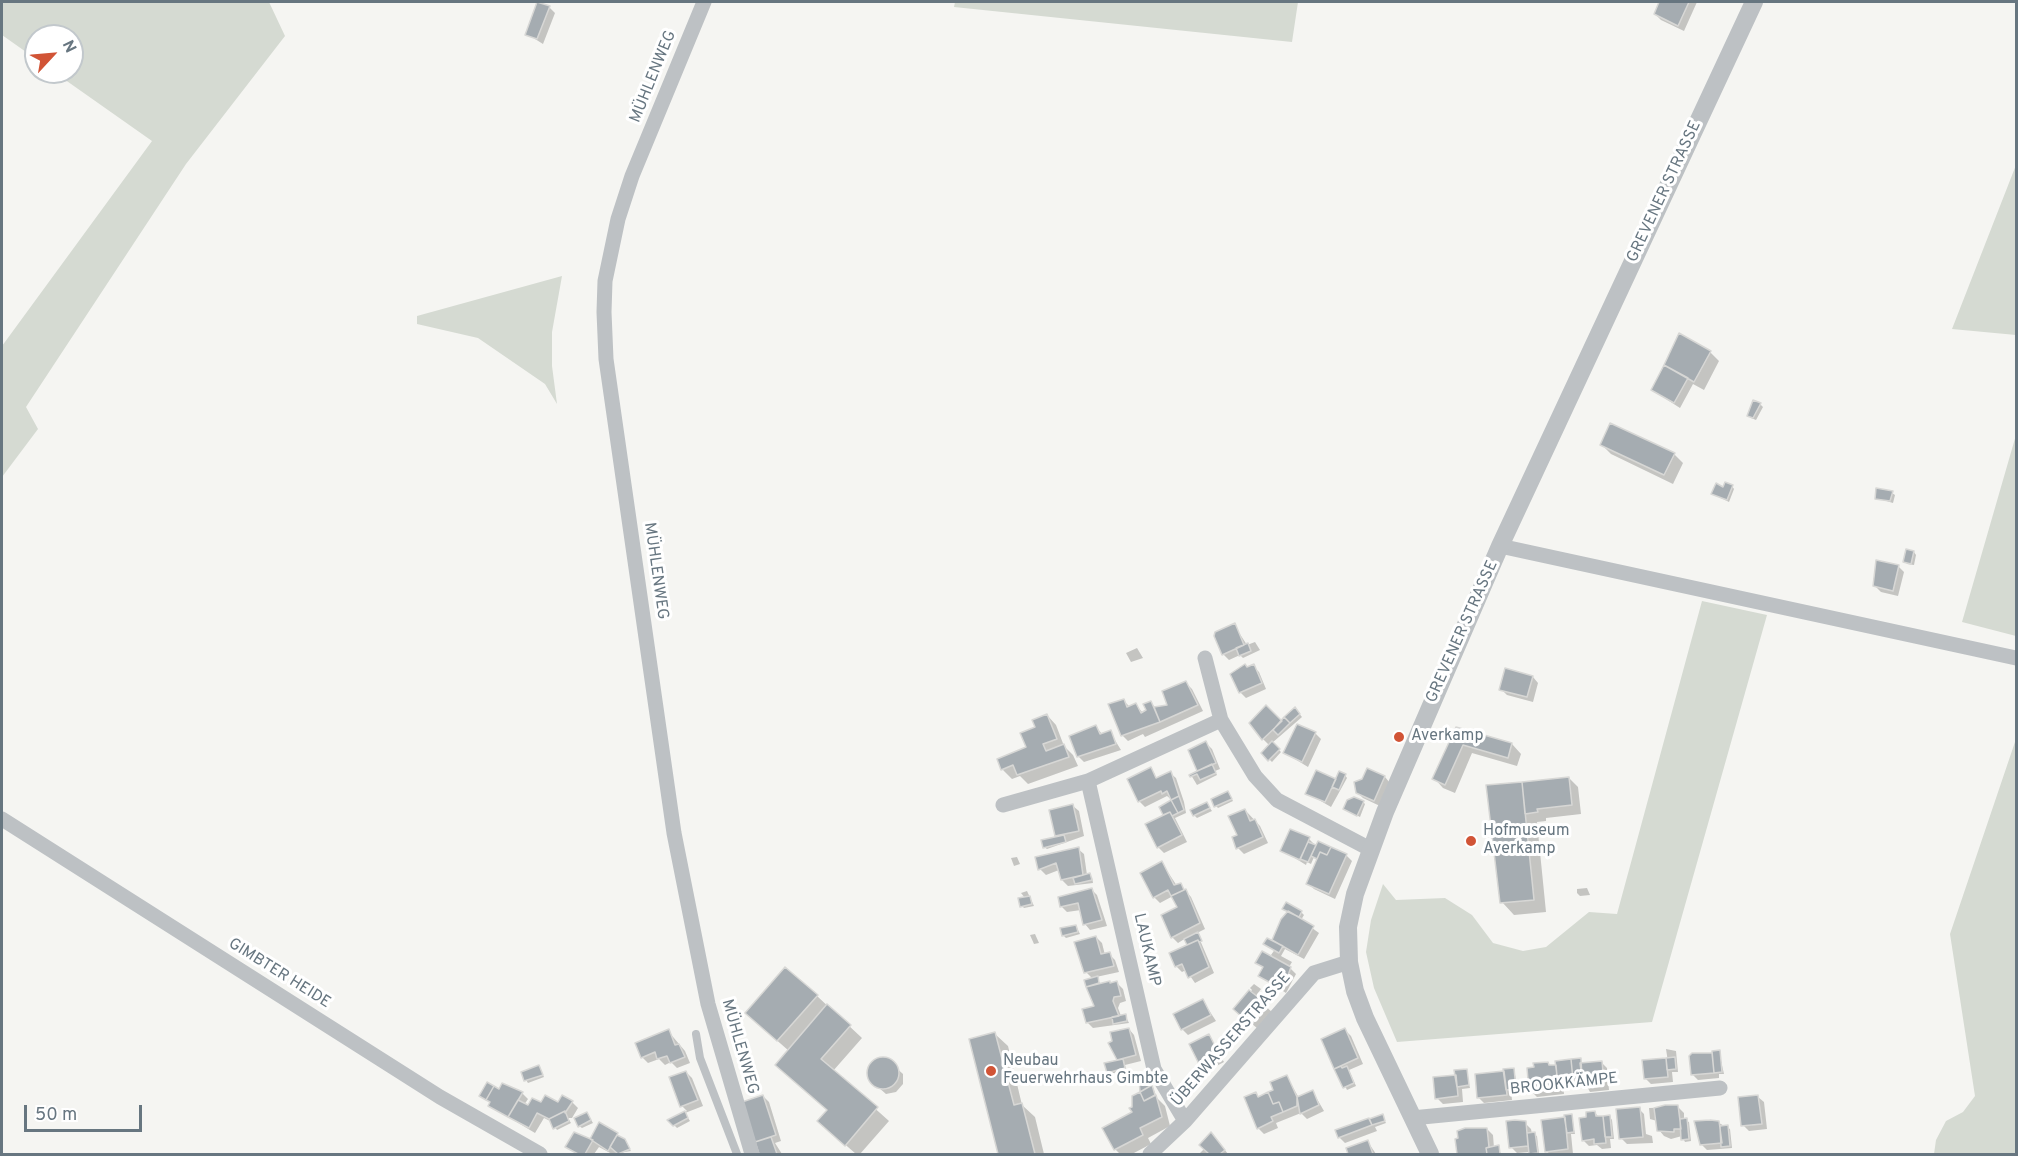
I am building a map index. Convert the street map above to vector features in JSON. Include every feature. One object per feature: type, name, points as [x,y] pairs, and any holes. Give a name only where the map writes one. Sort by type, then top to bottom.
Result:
[{"type":"street","name":"MÜHLENWEG","points":[[704,2],[632,176],[618,219],[605,281],[605,336],[606,359],[674,833],[708,1004],[752,1155]]},
{"type":"street","name":"GREVENER STRASSE","points":[[1430,1155],[1365,1018],[1349,962],[1348,927],[1370,849],[1500,546],[1754,2]]},
{"type":"street","name":"GREVENER STRASSE","points":[[1500,546],[2016,658]]},
{"type":"street","points":[[1205,658],[1221,720],[1255,776],[1277,800],[1370,849]]},
{"type":"street","points":[[1003,805],[1088,781],[1221,720]]},
{"type":"street","name":"LAUKAMP","points":[[1088,781],[1154,1069],[1185,1121]]},
{"type":"street","name":"GIMBTER HEIDE","points":[[2,819],[308,1015],[491,1129],[540,1155]]},
{"type":"street","name":"ÜBERWASSERSTRASSE","points":[[1150,1155],[1185,1121],[1314,973],[1349,962]]},
{"type":"street","name":"BROOKKÄMPE","points":[[1412,1118],[1720,1088]]},
{"type":"lane","points":[[696,1034],[700,1058],[737,1155]]},
{"type":"shaded area","points":[[2,2],[269,2],[285,36],[186,164],[26,407],[38,429],[2,477],[2,346],[152,141],[71,84],[84,84],[84,24],[24,24],[24,51],[2,35]]},
{"type":"shaded area","points":[[955,2],[1298,2],[1292,42],[954,7]]},
{"type":"shaded area","points":[[2016,165],[2016,335],[1952,329]]},
{"type":"shaded area","points":[[562,276],[552,332],[552,366],[557,404],[545,384],[478,338],[417,324],[417,316]]},
{"type":"shaded area","points":[[2016,435],[2016,636],[1962,622]]},
{"type":"shaded area","points":[[1702,601],[1767,615],[1652,1022],[1397,1042],[1374,988],[1366,952],[1371,920],[1383,884],[1396,900],[1445,898],[1472,915],[1493,943],[1523,951],[1546,947],[1589,912],[1617,914]]},
{"type":"shaded area","points":[[2016,739],[2016,1154],[1934,1154],[1936,1140],[1946,1121],[1963,1112],[1975,1096],[1950,934]]},
{"type":"building","points":[[537,2],[550,6],[537,39],[525,35]]},
{"type":"building","points":[[1659,2],[1689,2],[1678,26],[1654,14]]},
{"type":"building","points":[[1679,333],[1711,351],[1694,382],[1664,365]]},
{"type":"building","points":[[1664,365],[1688,378],[1674,403],[1651,390]]},
{"type":"building","points":[[1753,400],[1761,403],[1753,418],[1747,416]]},
{"type":"building","points":[[1610,423],[1675,453],[1664,475],[1600,445]]},
{"type":"building","points":[[1725,482],[1733,485],[1727,500],[1711,494],[1716,483],[1723,487]]},
{"type":"building","points":[[1876,488],[1893,491],[1890,501],[1875,499]]},
{"type":"building","points":[[1906,549],[1914,551],[1911,564],[1903,562]]},
{"type":"building","points":[[1876,560],[1899,565],[1893,591],[1873,586]]},
{"type":"building","points":[[1235,623],[1244,645],[1222,655],[1214,636],[1215,632]]},
{"type":"building","points":[[1248,643],[1251,651],[1239,656],[1236,648]]},
{"type":"building","points":[[1245,664],[1247,667],[1254,664],[1262,683],[1239,693],[1230,674]]},
{"type":"building","points":[[1505,668],[1533,676],[1527,697],[1499,690]]},
{"type":"building","points":[[1186,681],[1198,705],[1160,722],[1154,707],[1167,705],[1162,691]]},
{"type":"building","points":[[1124,699],[1127,707],[1136,703],[1141,713],[1146,710],[1143,704],[1151,701],[1160,722],[1121,736],[1108,704]]},
{"type":"building","points":[[1266,705],[1282,721],[1262,740],[1249,723]]},
{"type":"building","points":[[1295,707],[1300,714],[1290,723],[1284,717]]},
{"type":"building","points":[[1047,714],[1057,739],[1043,744],[1046,751],[1064,744],[1069,757],[1017,775],[1013,765],[1001,770],[997,759],[1026,747],[1020,733],[1035,727],[1032,720]]},
{"type":"building","points":[[1284,717],[1290,723],[1278,735],[1273,730]]},
{"type":"building","points":[[1297,724],[1316,732],[1302,762],[1283,753]]},
{"type":"building","points":[[1096,725],[1100,734],[1111,730],[1116,744],[1077,757],[1069,736]]},
{"type":"building","points":[[1456,727],[1512,743],[1508,758],[1463,745],[1445,785],[1432,779]]},
{"type":"building","points":[[1206,741],[1216,763],[1197,771],[1188,750]]},
{"type":"building","points":[[1272,741],[1280,749],[1268,761],[1261,753]]},
{"type":"building","points":[[1212,764],[1216,773],[1200,780],[1197,774],[1190,777],[1189,775]]},
{"type":"building","points":[[1151,767],[1156,778],[1171,771],[1179,796],[1171,800],[1167,791],[1162,794],[1161,791],[1138,802],[1127,779]]},
{"type":"building","points":[[1367,768],[1385,776],[1374,801],[1356,793],[1354,782],[1362,779]]},
{"type":"building","points":[[1316,770],[1336,779],[1325,802],[1305,794]]},
{"type":"building","points":[[1339,771],[1346,774],[1339,790],[1332,787]]},
{"type":"building","points":[[1569,777],[1572,805],[1537,809],[1538,812],[1525,814],[1522,782]]},
{"type":"building","points":[[1522,782],[1534,900],[1500,903],[1486,785]]},
{"type":"building","points":[[1228,791],[1232,799],[1214,807],[1211,799]]},
{"type":"building","points":[[1179,796],[1184,810],[1178,813],[1171,800]]},
{"type":"building","points":[[1354,797],[1364,801],[1357,816],[1343,809],[1347,800]]},
{"type":"building","points":[[1171,800],[1178,813],[1172,816],[1170,812],[1163,815],[1159,807]]},
{"type":"building","points":[[1207,802],[1210,808],[1193,816],[1190,810]]},
{"type":"building","points":[[1073,804],[1079,831],[1055,836],[1049,810]]},
{"type":"building","points":[[1245,809],[1250,821],[1255,819],[1263,837],[1236,849],[1232,837],[1237,835],[1228,816]]},
{"type":"building","points":[[1170,812],[1182,835],[1157,848],[1145,824]]},
{"type":"building","points":[[1290,829],[1310,837],[1300,860],[1280,851]]},
{"type":"building","points":[[1064,835],[1066,842],[1043,848],[1041,840]]},
{"type":"building","points":[[1318,841],[1331,847],[1327,855],[1320,852],[1317,859],[1311,856]]},
{"type":"building","points":[[1308,842],[1316,845],[1308,862],[1300,859]]},
{"type":"building","points":[[1079,847],[1083,875],[1061,880],[1056,863],[1038,870],[1035,857]]},
{"type":"building","points":[[1331,847],[1347,854],[1329,894],[1306,884],[1320,852],[1327,855]]},
{"type":"building","points":[[1162,861],[1174,885],[1181,883],[1184,890],[1171,896],[1168,890],[1153,898],[1140,873]]},
{"type":"building","points":[[1090,873],[1092,880],[1075,884],[1073,878]]},
{"type":"building","points":[[1092,888],[1102,920],[1083,925],[1078,903],[1060,907],[1058,897]]},
{"type":"building","points":[[1186,889],[1200,923],[1171,938],[1161,915],[1177,907],[1171,896]]},
{"type":"building","points":[[1030,896],[1032,904],[1020,907],[1018,898]]},
{"type":"building","points":[[1286,902],[1302,911],[1299,917],[1282,909]]},
{"type":"building","points":[[1288,911],[1314,926],[1298,955],[1272,940],[1281,919]]},
{"type":"building","points":[[1076,925],[1078,932],[1062,936],[1060,928]]},
{"type":"building","points":[[1198,932],[1202,941],[1198,940],[1187,945],[1184,939]]},
{"type":"building","points":[[1096,936],[1101,954],[1110,952],[1114,966],[1084,973],[1074,942]]},
{"type":"building","points":[[1267,938],[1283,946],[1279,953],[1263,944]]},
{"type":"building","points":[[1198,940],[1209,967],[1188,978],[1182,964],[1175,967],[1169,953]]},
{"type":"building","points":[[1262,951],[1291,967],[1286,981],[1284,980],[1280,988],[1258,976],[1263,967],[1255,963]]},
{"type":"building","points":[[785,967],[818,995],[777,1041],[745,1013]]},
{"type":"building","points":[[1098,976],[1099,983],[1086,987],[1084,980]]},
{"type":"building","points":[[1110,981],[1110,983],[1117,981],[1121,996],[1114,997],[1113,1001],[1119,1016],[1086,1023],[1082,1009],[1094,1006],[1086,987]]},
{"type":"building","points":[[1249,990],[1268,1005],[1251,1025],[1233,1009]]},
{"type":"building","points":[[1203,999],[1211,1015],[1181,1030],[1173,1014]]},
{"type":"building","points":[[827,1004],[851,1025],[821,1059],[878,1107],[845,1146],[817,1121],[827,1110],[775,1065]]},
{"type":"building","points":[[1126,1014],[1127,1021],[1113,1024],[1112,1017]]},
{"type":"building","points":[[1129,1028],[1136,1055],[1117,1060],[1108,1043],[1112,1041],[1110,1032]]},
{"type":"building","points":[[1345,1028],[1358,1058],[1334,1069],[1321,1039]]},
{"type":"building","points":[[669,1029],[675,1045],[679,1044],[685,1057],[670,1063],[667,1056],[657,1059],[655,1052],[641,1058],[635,1043]]},
{"type":"building","name":"Neubau Feuerwehrhaus Gimbte","points":[[995,1032],[1014,1105],[1022,1103],[1035,1154],[998,1154],[969,1039]]},
{"type":"building","points":[[1209,1034],[1220,1056],[1200,1066],[1189,1044]]},
{"type":"building","points":[[1720,1050],[1722,1072],[1714,1073],[1712,1051]]},
{"type":"building","points":[[1692,1053],[1712,1053],[1714,1073],[1691,1075],[1689,1056]]},
{"type":"building","points":[[883,1057],[894,1062],[899,1073],[894,1084],[883,1089],[872,1084],[867,1073],[872,1062]]},
{"type":"building","points":[[1675,1057],[1676,1069],[1667,1070],[1666,1058]]},
{"type":"building","points":[[1581,1058],[1582,1079],[1573,1080],[1571,1059]]},
{"type":"building","points":[[1666,1058],[1668,1077],[1644,1079],[1642,1060]]},
{"type":"building","points":[[1123,1059],[1125,1068],[1107,1073],[1104,1063]]},
{"type":"building","points":[[1571,1059],[1573,1080],[1558,1082],[1555,1061]]},
{"type":"building","points":[[1602,1061],[1604,1084],[1583,1086],[1580,1063]]},
{"type":"building","points":[[1548,1062],[1549,1065],[1556,1065],[1558,1089],[1529,1092],[1527,1068],[1534,1067],[1533,1063]]},
{"type":"building","points":[[539,1065],[543,1075],[524,1081],[521,1072]]},
{"type":"building","points":[[1341,1066],[1342,1068],[1347,1066],[1354,1083],[1343,1088],[1334,1069]]},
{"type":"building","points":[[1514,1068],[1516,1089],[1506,1090],[1503,1069]]},
{"type":"building","points":[[1147,1069],[1152,1085],[1140,1092],[1139,1079],[1149,1076]]},
{"type":"building","points":[[1467,1069],[1469,1085],[1457,1087],[1454,1070]]},
{"type":"building","points":[[686,1071],[698,1100],[680,1107],[669,1077]]},
{"type":"building","points":[[1504,1071],[1507,1095],[1477,1098],[1475,1074]]},
{"type":"building","points":[[1287,1075],[1297,1097],[1297,1106],[1283,1112],[1279,1102],[1273,1104],[1268,1092],[1273,1090],[1270,1082]]},
{"type":"building","points":[[1456,1075],[1458,1096],[1435,1099],[1433,1077]]},
{"type":"building","points":[[487,1082],[494,1086],[486,1100],[479,1096]]},
{"type":"building","points":[[502,1083],[523,1092],[508,1117],[488,1106],[490,1102],[486,1100],[494,1086],[499,1089]]},
{"type":"building","points":[[1152,1085],[1155,1095],[1144,1101],[1140,1092]]},
{"type":"building","points":[[1313,1090],[1319,1105],[1300,1114],[1297,1097]]},
{"type":"building","points":[[1140,1092],[1144,1101],[1156,1095],[1162,1117],[1140,1128],[1143,1135],[1114,1150],[1102,1128],[1132,1112],[1129,1108],[1132,1107],[1132,1096]]},
{"type":"building","points":[[1256,1092],[1258,1097],[1268,1092],[1273,1104],[1279,1102],[1283,1112],[1271,1117],[1273,1121],[1257,1129],[1244,1097]]},
{"type":"building","points":[[545,1095],[558,1102],[562,1095],[573,1101],[565,1113],[565,1111],[549,1119],[537,1113],[529,1128],[508,1117],[518,1100],[528,1105],[532,1098],[541,1102]]},
{"type":"building","points":[[763,1095],[776,1135],[755,1142],[742,1102]]},
{"type":"building","points":[[1758,1095],[1762,1124],[1741,1126],[1738,1097]]},
{"type":"building","points":[[1678,1105],[1681,1129],[1674,1129],[1674,1132],[1657,1131],[1654,1108]]},
{"type":"building","points":[[1640,1107],[1643,1137],[1619,1139],[1616,1109]]},
{"type":"building","points":[[565,1111],[569,1121],[553,1129],[549,1119]]},
{"type":"building","points":[[685,1111],[688,1118],[673,1126],[667,1120]]},
{"type":"building","points":[[1595,1111],[1596,1116],[1603,1116],[1606,1143],[1594,1144],[1594,1139],[1582,1141],[1579,1118],[1586,1117],[1586,1112]]},
{"type":"building","points":[[587,1112],[591,1120],[578,1127],[574,1118]]},
{"type":"building","points":[[1383,1114],[1385,1121],[1372,1125],[1369,1119]]},
{"type":"building","points":[[1572,1114],[1574,1132],[1567,1133],[1564,1115]]},
{"type":"building","points":[[1610,1115],[1612,1137],[1605,1137],[1603,1116]]},
{"type":"building","points":[[1565,1117],[1568,1149],[1545,1152],[1541,1120]]},
{"type":"building","points":[[1369,1118],[1372,1125],[1338,1138],[1335,1130]]},
{"type":"building","points":[[1687,1118],[1689,1139],[1681,1140],[1680,1119]]},
{"type":"building","points":[[1506,1121],[1526,1121],[1528,1146],[1509,1148]]},
{"type":"building","points":[[1694,1121],[1719,1121],[1722,1143],[1700,1145]]},
{"type":"building","points":[[599,1122],[618,1133],[608,1151],[590,1139]]},
{"type":"building","points":[[1728,1125],[1730,1146],[1721,1147],[1720,1126]]},
{"type":"building","points":[[1465,1128],[1487,1128],[1489,1147],[1486,1148],[1487,1154],[1457,1154],[1455,1139],[1458,1138],[1457,1131]]},
{"type":"building","points":[[574,1132],[593,1140],[585,1154],[578,1154],[565,1147]]},
{"type":"building","points":[[1211,1132],[1225,1150],[1220,1154],[1209,1154],[1199,1145]]},
{"type":"building","points":[[1535,1132],[1538,1153],[1529,1154],[1527,1133]]},
{"type":"building","points":[[617,1135],[625,1139],[630,1149],[618,1154],[610,1147]]},
{"type":"building","points":[[771,1137],[777,1154],[759,1154],[755,1142]]},
{"type":"building","points":[[1368,1140],[1373,1154],[1348,1154],[1346,1148]]},
{"type":"building","points":[[1499,1145],[1500,1154],[1487,1154],[1486,1148]]},
{"type":"place","name":"Averkamp","points":[[1399,737]]},
{"type":"place","name":"Hofmuseum Averkamp","points":[[1471,841]]},
{"type":"place","name":"Neubau Feuerwehrhaus Gimbte","points":[[991,1071]]}]
